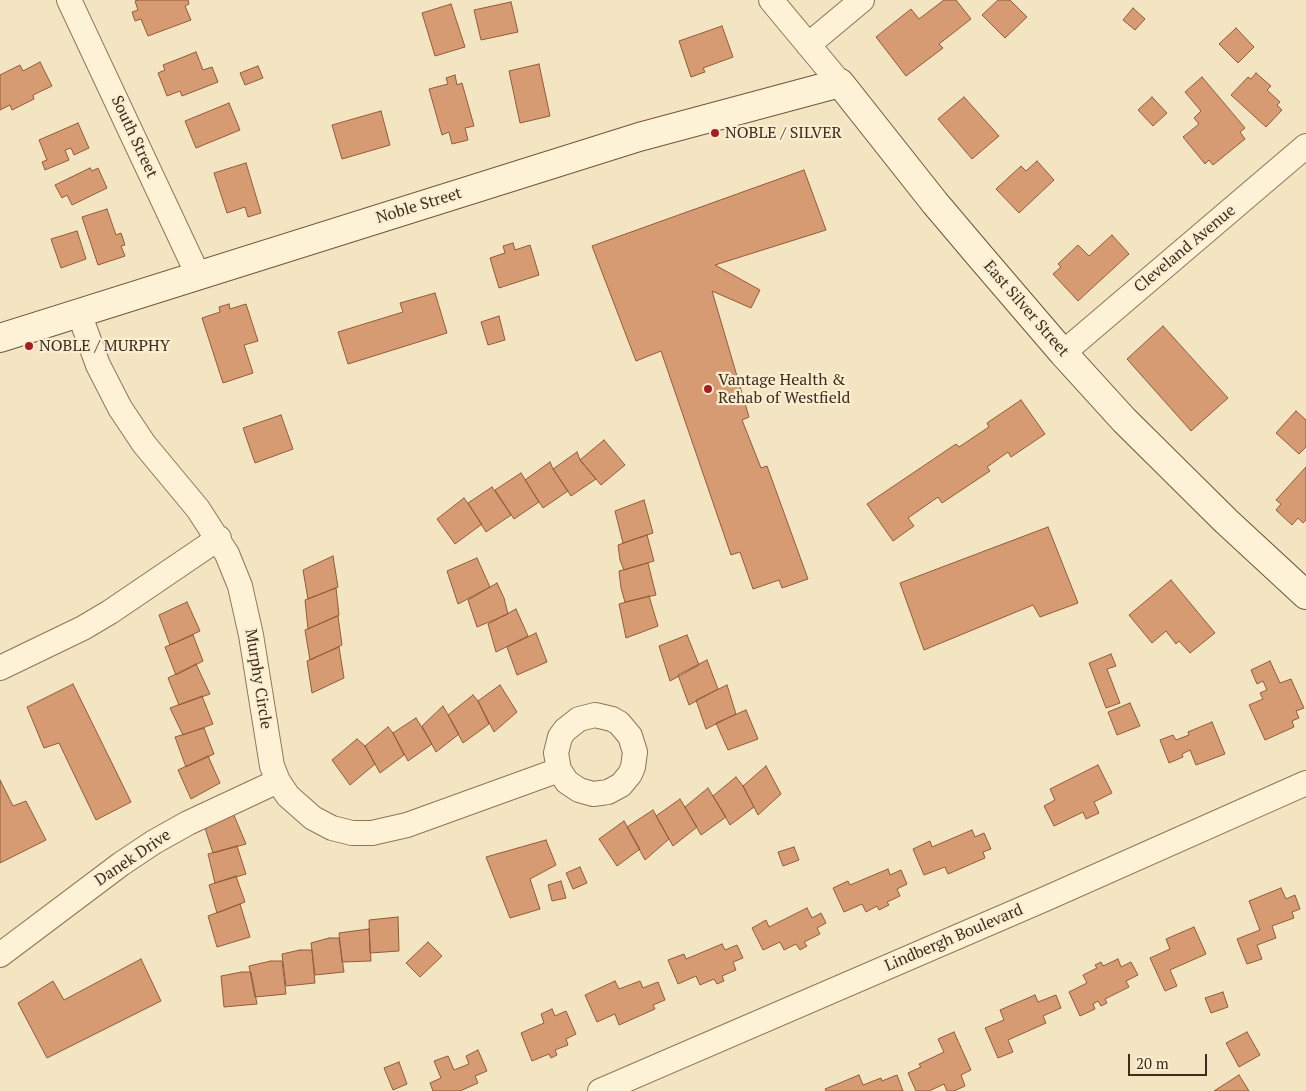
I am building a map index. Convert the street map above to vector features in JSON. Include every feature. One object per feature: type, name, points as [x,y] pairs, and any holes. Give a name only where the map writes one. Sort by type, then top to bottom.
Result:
[{"type":"main road","name":"Noble Street","points":[[0,338],[639,138],[840,83]]},
{"type":"main road","name":"East Silver Street","points":[[840,83],[935,203],[1063,353],[1174,471],[1306,595]]},
{"type":"street","name":"South Street","points":[[69,0],[198,275]]},
{"type":"street","name":"East Silver Street","points":[[770,0],[840,83]]},
{"type":"street","points":[[808,45],[862,0]]},
{"type":"street","name":"Cleveland Avenue","points":[[1063,353],[1306,146]]},
{"type":"street","name":"Murphy Circle","points":[[79,313],[98,364],[120,408],[144,444],[198,509],[219,538],[234,570],[251,635],[272,766],[278,781],[288,796],[314,818],[332,828],[352,833],[372,833],[408,824],[559,770]]},
{"type":"street","points":[[0,668],[83,628],[110,612],[219,538]]},
{"type":"street","name":"Danek Drive","points":[[0,955],[121,864],[154,842],[188,823],[278,781]]},
{"type":"street","name":"Lindbergh Boulevard","points":[[600,1091],[1045,899],[1306,783]]},
{"type":"building","points":[[188,0],[189,4],[185,6],[191,20],[148,36],[141,19],[135,21],[132,12],[138,10],[135,1]]},
{"type":"building","points":[[944,0],[956,0],[971,19],[939,44],[943,48],[906,76],[876,37],[911,9],[919,19]]},
{"type":"building","points":[[998,0],[1010,0],[1027,17],[1005,38],[982,15]]},
{"type":"building","points":[[511,2],[518,32],[481,40],[474,10]]},
{"type":"building","points":[[451,4],[465,47],[435,56],[422,13]]},
{"type":"building","points":[[1133,8],[1145,19],[1135,30],[1123,20]]},
{"type":"building","points":[[722,26],[733,57],[703,68],[705,72],[691,77],[679,41]]},
{"type":"building","points":[[1236,28],[1254,47],[1238,63],[1219,44]]},
{"type":"building","points":[[196,52],[203,70],[212,67],[218,82],[182,96],[180,91],[167,96],[158,73],[165,70],[163,65]]},
{"type":"building","points":[[40,62],[52,86],[33,95],[34,99],[12,110],[10,105],[0,110],[0,75],[20,65],[23,71]]},
{"type":"building","points":[[539,64],[550,116],[520,123],[509,71]]},
{"type":"building","points":[[258,66],[263,78],[245,85],[240,73]]},
{"type":"building","points":[[1256,73],[1271,86],[1267,90],[1280,102],[1277,105],[1282,110],[1266,127],[1231,95],[1248,77],[1251,79]]},
{"type":"building","points":[[455,75],[457,85],[462,83],[474,126],[465,128],[468,140],[452,144],[449,132],[442,135],[429,89],[448,84],[446,78]]},
{"type":"building","points":[[1202,77],[1245,128],[1240,132],[1245,139],[1213,165],[1209,160],[1205,164],[1183,137],[1199,124],[1194,118],[1201,111],[1185,92]]},
{"type":"building","points":[[964,97],[999,136],[972,159],[938,119]]},
{"type":"building","points":[[1152,97],[1167,113],[1153,126],[1138,110]]},
{"type":"building","points":[[229,103],[240,130],[196,148],[185,121]]},
{"type":"building","points":[[381,111],[390,145],[342,159],[332,125]]},
{"type":"building","points":[[78,123],[89,148],[74,155],[71,148],[65,150],[69,160],[45,170],[42,162],[47,160],[39,140]]},
{"type":"building","points":[[1037,161],[1054,180],[1019,213],[996,189],[1021,166],[1026,171]]},
{"type":"building","points":[[246,163],[261,213],[248,217],[245,207],[227,213],[214,173]]},
{"type":"building","points":[[90,168],[92,171],[98,168],[107,188],[72,205],[67,195],[62,198],[55,185]]},
{"type":"building","name":"Vantage Health & Rehab of Westfield","points":[[804,170],[826,230],[715,265],[760,290],[751,308],[712,291],[749,417],[742,420],[761,468],[767,466],[808,579],[782,588],[779,580],[753,589],[740,552],[731,555],[661,351],[636,361],[592,246]]},
{"type":"building","points":[[107,209],[116,235],[121,233],[125,245],[121,246],[125,256],[98,265],[82,217]]},
{"type":"building","points":[[77,231],[86,259],[61,268],[51,239]]},
{"type":"building","points":[[1112,235],[1129,254],[1078,301],[1053,274],[1061,267],[1058,264],[1078,245],[1089,256]]},
{"type":"building","points":[[513,243],[515,250],[530,245],[539,275],[499,288],[490,258],[505,253],[503,246]]},
{"type":"building","points":[[435,293],[447,333],[348,364],[338,332],[403,312],[400,303]]},
{"type":"building","points":[[229,304],[230,309],[246,304],[258,341],[244,345],[253,373],[223,383],[202,318],[220,312],[219,307]]},
{"type":"building","points":[[499,316],[505,340],[488,345],[481,322]]},
{"type":"building","points":[[1163,326],[1228,398],[1191,431],[1127,359]]},
{"type":"building","points":[[1021,400],[1045,434],[1011,457],[1008,452],[987,467],[990,471],[942,503],[938,497],[908,518],[914,526],[893,541],[867,504],[956,444],[959,447],[989,427],[987,423]]},
{"type":"building","points":[[1296,411],[1306,420],[1306,447],[1299,454],[1276,433]]},
{"type":"building","points":[[281,415],[293,449],[255,463],[243,428]]},
{"type":"building","points":[[604,440],[625,465],[601,485],[580,460]]},
{"type":"building","points":[[577,452],[580,460],[596,479],[571,496],[553,469]]},
{"type":"building","points":[[550,462],[568,491],[543,508],[525,480]]},
{"type":"building","points":[[1306,467],[1306,520],[1303,523],[1298,518],[1292,525],[1276,510],[1281,504],[1276,500]]},
{"type":"building","points":[[521,473],[539,502],[514,519],[495,490]]},
{"type":"building","points":[[492,487],[511,515],[486,532],[468,503]]},
{"type":"building","points":[[464,498],[482,524],[455,544],[437,519]]},
{"type":"building","points":[[644,500],[653,533],[623,543],[615,511]]},
{"type":"building","points":[[1048,527],[1078,603],[1040,617],[1033,605],[924,650],[900,583]]},
{"type":"building","points":[[647,535],[654,561],[624,570],[620,560],[618,545]]},
{"type":"building","points":[[333,556],[338,587],[308,599],[303,570]]},
{"type":"building","points":[[477,558],[490,587],[458,604],[447,571]]},
{"type":"building","points":[[648,563],[656,595],[625,602],[619,571]]},
{"type":"building","points":[[1171,580],[1215,633],[1190,653],[1179,641],[1176,644],[1166,631],[1152,643],[1129,615]]},
{"type":"building","points":[[497,583],[504,598],[508,614],[477,627],[468,600]]},
{"type":"building","points":[[336,588],[339,615],[308,629],[305,600]]},
{"type":"building","points":[[649,596],[658,626],[626,638],[619,604]]},
{"type":"building","points":[[187,602],[200,631],[170,645],[159,615]]},
{"type":"building","points":[[516,609],[528,636],[496,652],[488,624]]},
{"type":"building","points":[[338,616],[342,645],[310,660],[305,630]]},
{"type":"building","points":[[536,633],[547,662],[517,675],[507,647]]},
{"type":"building","points":[[193,635],[203,661],[176,675],[165,647]]},
{"type":"building","points":[[687,635],[699,665],[670,681],[659,646]]},
{"type":"building","points":[[339,647],[344,678],[312,693],[307,661]]},
{"type":"building","points":[[1111,654],[1116,666],[1107,669],[1120,703],[1106,708],[1089,663]]},
{"type":"building","points":[[707,660],[718,689],[689,705],[678,675]]},
{"type":"building","points":[[1270,661],[1280,683],[1291,679],[1304,708],[1296,711],[1299,718],[1292,721],[1294,727],[1265,740],[1249,705],[1263,699],[1260,693],[1267,690],[1263,681],[1257,684],[1251,670]]},
{"type":"building","points":[[196,664],[210,694],[179,705],[168,678]]},
{"type":"building","points":[[73,684],[131,802],[96,820],[59,743],[44,748],[27,707]]},
{"type":"building","points":[[500,685],[517,712],[494,732],[478,701]]},
{"type":"building","points":[[727,685],[736,714],[706,729],[696,700]]},
{"type":"building","points":[[473,695],[489,724],[463,743],[448,715]]},
{"type":"building","points":[[202,696],[213,724],[183,735],[170,708]]},
{"type":"building","points":[[1130,703],[1140,726],[1117,735],[1108,712]]},
{"type":"building","points":[[443,706],[459,734],[436,752],[422,726]]},
{"type":"building","points":[[746,710],[758,739],[728,750],[716,723]]},
{"type":"building","points":[[416,718],[432,744],[408,761],[393,733]]},
{"type":"building","points":[[1212,722],[1225,754],[1196,765],[1190,750],[1182,754],[1183,757],[1169,763],[1160,740],[1173,735],[1176,740],[1189,735],[1188,732]]},
{"type":"building","points":[[388,727],[404,755],[380,773],[365,746]]},
{"type":"building","points":[[204,728],[214,754],[186,767],[175,737]]},
{"type":"building","points":[[357,739],[365,746],[375,764],[350,785],[332,760]]},
{"type":"building","points":[[208,756],[220,783],[191,799],[178,770]]},
{"type":"building","points":[[1098,765],[1112,793],[1094,802],[1099,813],[1086,819],[1083,812],[1054,826],[1044,806],[1055,800],[1050,789]]},
{"type":"building","points":[[766,766],[781,794],[758,815],[743,786]]},
{"type":"building","points":[[736,777],[754,807],[730,825],[713,796]]},
{"type":"building","points":[[0,780],[13,806],[26,801],[46,840],[0,863]]},
{"type":"building","points":[[708,788],[726,817],[701,835],[685,807]]},
{"type":"building","points":[[680,799],[697,827],[673,846],[656,816]]},
{"type":"building","points":[[653,810],[669,839],[645,860],[627,827]]},
{"type":"building","points":[[233,813],[246,844],[213,853],[204,825]]},
{"type":"building","points":[[624,821],[640,849],[617,866],[599,839]]},
{"type":"building","points":[[972,830],[975,837],[984,833],[991,849],[983,852],[985,858],[948,874],[945,867],[924,875],[913,849],[930,841],[932,847]]},
{"type":"building","points":[[546,840],[556,865],[530,879],[540,909],[510,918],[486,857]]},
{"type":"building","points":[[237,846],[246,874],[215,883],[208,854]]},
{"type":"building","points":[[794,847],[799,860],[783,866],[778,852]]},
{"type":"building","points":[[580,867],[587,883],[573,889],[566,873]]},
{"type":"building","points":[[888,869],[890,875],[901,870],[907,884],[897,889],[900,896],[887,902],[889,905],[879,910],[877,906],[866,912],[862,904],[844,912],[833,888],[848,881],[850,885]]},
{"type":"building","points":[[236,876],[245,902],[217,913],[209,885]]},
{"type":"building","points":[[561,881],[566,898],[552,901],[548,885]]},
{"type":"building","points":[[1281,888],[1286,899],[1295,895],[1300,909],[1292,912],[1294,918],[1272,926],[1276,938],[1257,945],[1262,959],[1247,964],[1237,939],[1260,930],[1249,901]]},
{"type":"building","points":[[240,904],[250,937],[217,947],[208,916]]},
{"type":"building","points":[[807,908],[812,918],[821,913],[826,923],[817,928],[820,934],[804,942],[807,946],[800,950],[796,944],[784,950],[780,942],[763,950],[752,928],[766,920],[769,927]]},
{"type":"building","points":[[398,917],[399,951],[370,953],[369,920]]},
{"type":"building","points":[[1194,927],[1206,954],[1170,970],[1177,986],[1165,991],[1150,958],[1170,949],[1166,939]]},
{"type":"building","points":[[369,929],[371,961],[342,962],[339,933]]},
{"type":"building","points":[[329,938],[339,938],[344,972],[315,975],[311,943]]},
{"type":"building","points":[[428,942],[442,956],[420,977],[406,963]]},
{"type":"building","points":[[722,944],[725,950],[737,945],[743,958],[733,962],[736,970],[722,976],[724,981],[717,984],[714,979],[700,985],[696,976],[678,984],[668,960],[684,954],[686,959]]},
{"type":"building","points":[[300,950],[312,950],[315,983],[286,986],[282,954]]},
{"type":"building","points":[[141,959],[161,1001],[47,1058],[18,1003],[53,981],[64,1000]]},
{"type":"building","points":[[1118,959],[1121,967],[1131,962],[1138,975],[1126,981],[1129,987],[1105,999],[1107,1003],[1101,1006],[1098,1001],[1093,1004],[1095,1009],[1080,1016],[1069,992],[1087,983],[1083,975],[1097,968],[1095,965],[1101,962],[1103,966]]},
{"type":"building","points":[[271,961],[282,961],[286,994],[255,997],[249,966]]},
{"type":"building","points":[[251,972],[257,1004],[224,1007],[221,976]]},
{"type":"building","points":[[615,981],[619,989],[640,981],[643,988],[658,982],[665,1000],[653,1005],[655,1009],[619,1025],[615,1014],[597,1022],[585,995]]},
{"type":"building","points":[[1223,992],[1228,1007],[1211,1013],[1205,998]]},
{"type":"building","points":[[1035,995],[1038,1002],[1056,995],[1061,1008],[1043,1016],[1046,1023],[1008,1040],[1013,1052],[998,1058],[985,1028],[1004,1020],[1000,1010]]},
{"type":"building","points":[[552,1009],[555,1016],[566,1011],[576,1034],[566,1039],[568,1045],[555,1050],[557,1055],[551,1058],[549,1054],[532,1061],[521,1033],[544,1023],[541,1014]]},
{"type":"building","points":[[954,1032],[971,1070],[961,1075],[965,1086],[954,1091],[947,1091],[944,1084],[929,1091],[916,1091],[908,1073],[921,1067],[919,1064],[944,1052],[938,1039]]},
{"type":"building","points":[[1247,1032],[1260,1055],[1239,1067],[1226,1043]]},
{"type":"building","points":[[478,1050],[487,1071],[475,1076],[478,1083],[460,1091],[433,1091],[430,1083],[441,1078],[434,1061],[448,1056],[454,1070],[469,1064],[466,1056]]},
{"type":"building","points":[[399,1062],[407,1084],[393,1090],[384,1068]]},
{"type":"building","points":[[859,1075],[863,1085],[881,1078],[882,1081],[897,1075],[903,1091],[826,1091],[825,1089]]},
{"type":"building","points":[[1239,1075],[1249,1091],[1214,1091]]},
{"type":"place","name":"NOBLE / SILVER","points":[[715,133]]},
{"type":"place","name":"NOBLE / MURPHY","points":[[29,346]]},
{"type":"place","name":"Vantage Health & Rehab of Westfield","points":[[708,389]]}]
